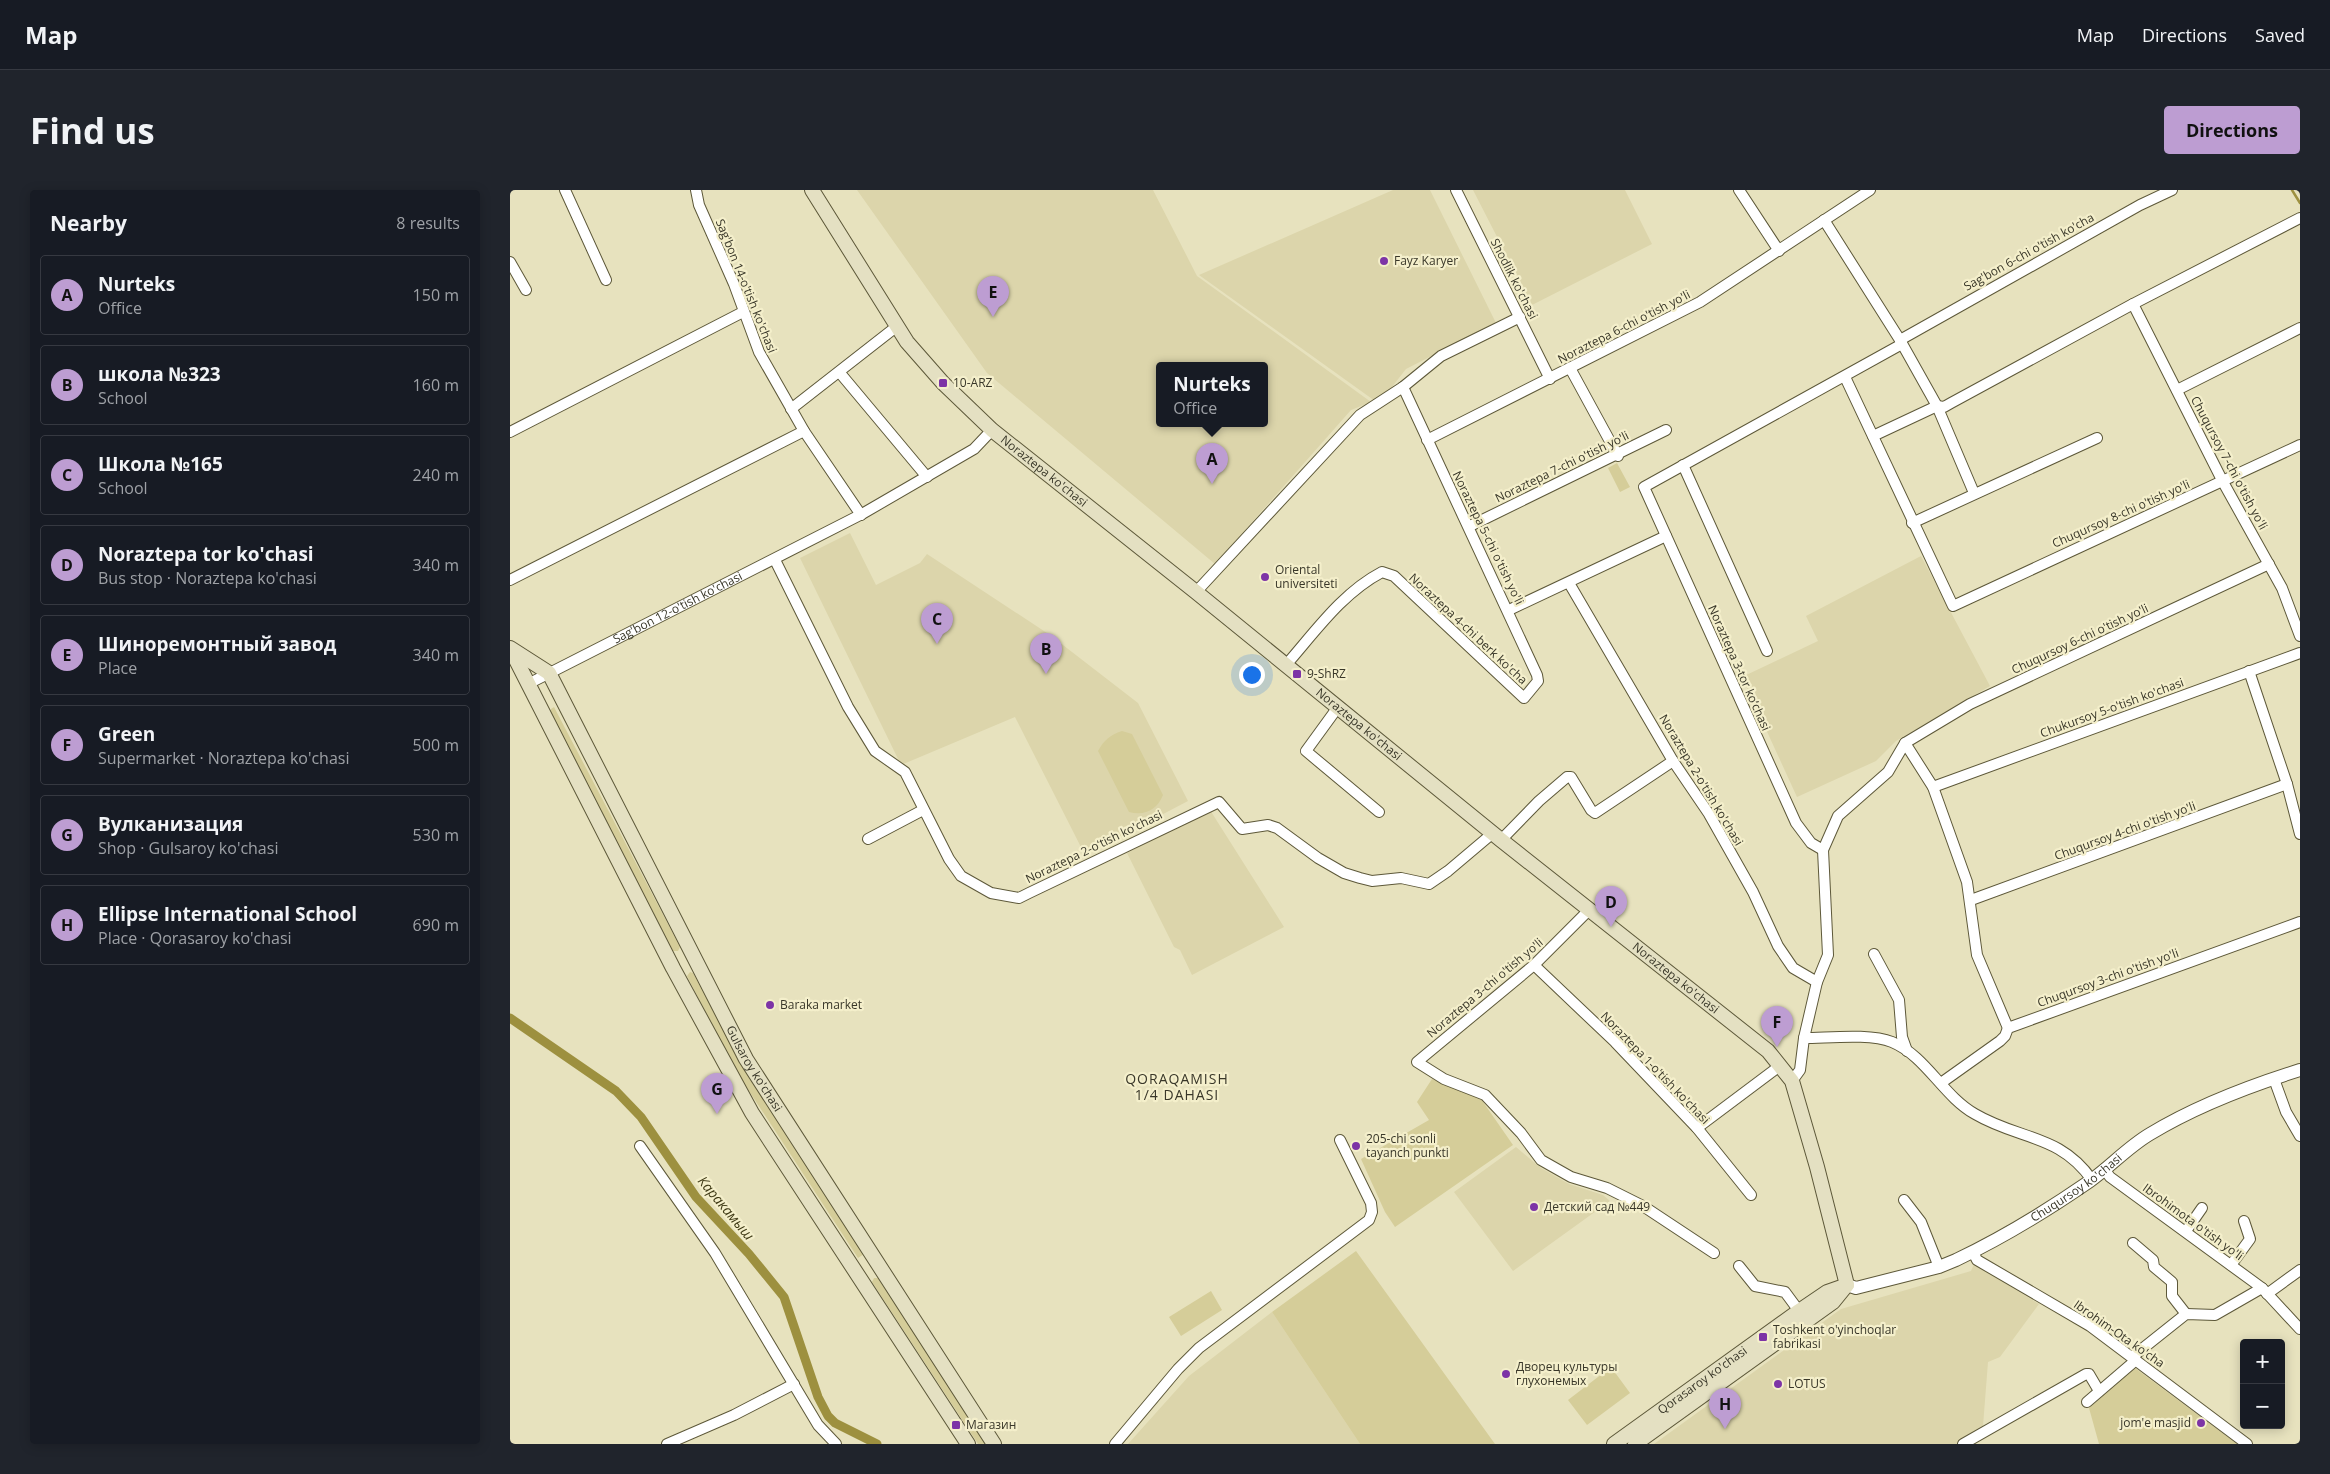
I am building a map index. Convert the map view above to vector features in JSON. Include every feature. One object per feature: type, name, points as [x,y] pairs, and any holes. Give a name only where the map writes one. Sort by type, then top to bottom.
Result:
[{"type":"main road","name":"Noraztepa ko'chasi","points":[[812,190],[896,327],[924,363],[992,430],[1196,592],[1589,910],[1754,1038],[1781,1065],[1792,1081],[1817,1166],[1847,1285]]},
{"type":"main road","points":[[510,648],[548,674]]},
{"type":"main road","points":[[510,648],[528,684]]},
{"type":"main road","name":"Gulsaroy ko'chasi","points":[[548,674],[693,958],[758,1080],[994,1444]]},
{"type":"main road","name":"Gulsaroy ko'chasi","points":[[528,684],[674,968],[752,1113],[968,1444]]},
{"type":"main road","points":[[674,968],[693,958]]},
{"type":"main road","points":[[857,1275],[876,1263]]},
{"type":"main road","name":"Qorasaroy ko'chasi","points":[[1614,1444],[1799,1311],[1827,1292],[1847,1285]]},
{"type":"main road","name":"Qorasaroy ko'chasi","points":[[1636,1444],[1833,1302],[1847,1285]]},
{"type":"street","points":[[565,190],[606,280]]},
{"type":"street","name":"Sag'bon 14-o'tish ko'chasi","points":[[696,190],[699,205],[734,284],[759,352],[804,431],[862,514]]},
{"type":"street","name":"Shodlik ko'chasi","points":[[1456,190],[1550,379]]},
{"type":"street","points":[[1740,190],[1779,251]]},
{"type":"street","name":"Noraztepa 6-chi o'tish yo'li","points":[[1427,440],[1700,302],[1870,190]]},
{"type":"street","name":"Sag'bon 6-chi o'tish ko'cha","points":[[1644,487],[1845,377],[1901,342],[2140,205],[2172,190]]},
{"type":"street","points":[[1873,436],[1937,406],[1944,407],[1951,404],[2134,304],[2300,218]]},
{"type":"street","points":[[1824,220],[1901,342],[1937,406],[1974,493]]},
{"type":"street","points":[[510,262],[526,290]]},
{"type":"street","name":"Chuqursoy 7-chi o'tish yo'li","points":[[2134,304],[2223,482],[2282,588],[2300,636]]},
{"type":"street","points":[[510,432],[743,312]]},
{"type":"street","points":[[1196,592],[1360,415],[1403,387],[1441,356],[1520,317]]},
{"type":"street","points":[[792,409],[896,327]]},
{"type":"street","points":[[2177,390],[2300,328]]},
{"type":"street","points":[[1570,368],[1618,456]]},
{"type":"street","points":[[840,373],[927,477]]},
{"type":"street","points":[[1845,377],[1912,523],[1974,493],[2098,438]]},
{"type":"street","name":"Noraztepa 5-chi o'tish yo'li","points":[[1403,387],[1509,610],[1538,678],[1524,698]]},
{"type":"street","name":"Sag'bon 12-o'tish ko'chasi","points":[[528,684],[776,560],[862,514],[974,449],[992,430]]},
{"type":"street","name":"Noraztepa 7-chi o'tish yo'li","points":[[1470,526],[1618,456],[1666,430]]},
{"type":"street","points":[[510,580],[804,431]]},
{"type":"street","name":"Chuqursoy 8-chi o'tish yo'li","points":[[1912,523],[1952,606],[2091,540],[2223,482],[2300,444]]},
{"type":"street","points":[[1683,465],[1766,651]]},
{"type":"street","name":"Noraztepa 3-tor ko‘chasi","points":[[1644,487],[1796,823],[1811,843],[1823,850]]},
{"type":"street","points":[[1509,610],[1666,536]]},
{"type":"street","name":"Noraztepa 2-oʻtish ko'chasi","points":[[776,560],[848,707],[875,751],[905,772],[949,860],[961,876],[992,893],[1019,898],[1219,802],[1245,830],[1268,825],[1277,828],[1318,858],[1344,873],[1372,881],[1401,878],[1429,884],[1497,836]]},
{"type":"street","name":"Chuqursoy 6-chi o'tish yo'li","points":[[1905,743],[1970,704],[2269,564]]},
{"type":"street","name":"Noraztepa 4-chi berk ko'cha","points":[[1286,665],[1348,594],[1363,582],[1382,572],[1394,576],[1524,698]]},
{"type":"street","name":"Noraztepa 2-o'tish ko'chasi","points":[[1568,582],[1673,761],[1709,814],[1753,892],[1778,946],[1793,968],[1818,982]]},
{"type":"street","name":"Chukursoy 5-o'tish ko'chasi","points":[[1933,787],[2300,653]]},
{"type":"street","points":[[2249,671],[2287,784],[2300,834]]},
{"type":"street","points":[[1338,707],[1306,751],[1379,812]]},
{"type":"street","points":[[1792,1081],[1800,1070],[1804,1038],[1818,982],[1828,955],[1823,850],[1838,816],[1888,772],[1905,743],[1933,787],[1967,882],[1971,900],[1977,955],[2008,1028]]},
{"type":"street","points":[[1497,836],[1567,776],[1571,777],[1592,810],[1596,813],[1673,761]]},
{"type":"street","name":"Chuqursoy 4-chi o'tish yo'li","points":[[1971,900],[2287,784]]},
{"type":"street","points":[[868,839],[923,810]]},
{"type":"street","name":"Noraztepa 3-chi o'tish yo'li","points":[[1589,910],[1534,965],[1417,1062],[1444,1079],[1485,1096],[1521,1133],[1541,1160],[1571,1177],[1607,1188],[1643,1206],[1714,1253]]},
{"type":"street","name":"Chuqursoy 3-chi o'tish yo'li","points":[[1940,1083],[2000,1041],[2005,1036],[2008,1028],[2300,922]]},
{"type":"street","points":[[1874,954],[1899,1000],[1902,1037],[1907,1052]]},
{"type":"street","name":"Noraztepa 1-o'tish ko'chasi","points":[[1534,965],[1615,1042],[1697,1128],[1751,1195]]},
{"type":"street","points":[[1804,1038],[1864,1038],[1891,1041],[1907,1052],[1974,1114],[2019,1134],[2058,1146],[2080,1165],[2092,1180]]},
{"type":"street","points":[[1697,1128],[1781,1065]]},
{"type":"street","name":"Chuqursoy ko'chasi","points":[[1847,1285],[1856,1288],[1939,1268],[1973,1252],[2092,1180],[2142,1139],[2168,1124],[2274,1079],[2300,1070]]},
{"type":"street","points":[[2274,1079],[2286,1112],[2300,1136]]},
{"type":"street","points":[[1115,1444],[1178,1369],[1199,1348],[1369,1220],[1372,1212],[1371,1203],[1340,1140]]},
{"type":"street","points":[[640,1146],[714,1254],[818,1425],[836,1444]]},
{"type":"street","name":"Ibrohimota o'tish yo'li","points":[[2104,1170],[2110,1177],[2186,1231],[2264,1291],[2300,1329]]},
{"type":"street","points":[[1904,1200],[1921,1222],[1939,1268]]},
{"type":"street","points":[[2186,1231],[2202,1208]]},
{"type":"street","points":[[2231,1265],[2250,1239],[2244,1221]]},
{"type":"street","points":[[2134,1244],[2153,1260],[2154,1267],[2172,1282],[2172,1296],[2186,1314]]},
{"type":"street","name":"Ibrohim-Ota ko'cha","points":[[1973,1252],[1977,1260],[2090,1326],[2247,1444]]},
{"type":"street","points":[[1739,1266],[1755,1286],[1785,1292],[1799,1311]]},
{"type":"street","points":[[2087,1402],[2134,1358],[2186,1314],[2215,1315],[2264,1291],[2300,1270]]},
{"type":"street","points":[[1963,1444],[2086,1374],[2089,1374],[2099,1391]]},
{"type":"street","points":[[667,1444],[734,1415],[794,1384]]},
{"type":"shaded area","points":[[857,190],[1153,190],[1197,276],[1371,402],[1351,410],[1215,564],[987,373]]},
{"type":"shaded area","points":[[1393,190],[1430,190],[1496,323],[1406,369],[1388,392],[1375,401],[1199,275]]},
{"type":"shaded area","points":[[1473,190],[1625,190],[1652,244],[1532,305]]},
{"type":"shaded area","points":[[1617,463],[1630,487],[1620,492],[1608,468]]},
{"type":"shaded area","points":[[850,533],[876,585],[920,563],[927,554],[1050,635],[1138,703],[1188,801],[1085,855],[1015,717],[901,765],[800,558]]},
{"type":"shaded area","points":[[1921,556],[1990,686],[1896,741],[1876,761],[1797,797],[1742,677],[1818,641],[1806,616]]},
{"type":"shaded area","points":[[554,707],[680,947],[678,951],[673,951],[551,713],[551,709]]},
{"type":"shaded area","points":[[1122,731],[1132,734],[1163,795],[1157,805],[1150,811],[1140,813],[1129,812],[1098,751],[1108,738]]},
{"type":"shaded area","points":[[1210,810],[1284,927],[1192,975],[1180,950],[1174,947],[1127,853]]},
{"type":"shaded area","points":[[690,972],[693,973],[743,1068],[864,1254],[858,1258],[736,1071],[687,976]]},
{"type":"shaded area","points":[[1432,1079],[1481,1099],[1513,1145],[1395,1227],[1385,1212],[1361,1159],[1429,1120],[1417,1102]]},
{"type":"shaded area","name":"Детский сад №449","points":[[1516,1147],[1541,1168],[1569,1184],[1603,1195],[1610,1201],[1513,1271],[1454,1192]]},
{"type":"shaded area","points":[[1356,1251],[1495,1444],[1360,1444],[1272,1312]]},
{"type":"shaded area","points":[[1974,1264],[2039,1304],[2000,1357],[1988,1362],[1983,1426],[1958,1444],[1654,1444],[1841,1309],[1971,1271]]},
{"type":"shaded area","points":[[874,1278],[878,1278],[986,1444],[978,1444],[872,1282]]},
{"type":"shaded area","points":[[1211,1291],[1222,1310],[1181,1336],[1169,1317]]},
{"type":"shaded area","points":[[1272,1312],[1360,1444],[1128,1444],[1189,1376]]},
{"type":"shaded area","points":[[1611,1367],[1630,1393],[1587,1425],[1568,1400]]},
{"type":"shaded area","points":[[2135,1368],[2237,1444],[2099,1444],[2089,1408]]},
{"type":"waterway","points":[[2292,190],[2300,203]]},
{"type":"waterway","name":"Каракамыш","points":[[510,1018],[616,1091],[641,1117],[696,1197],[749,1254],[784,1297],[818,1397],[828,1416],[835,1423],[877,1444]]},
{"type":"place","name":"Fayz Karyer","points":[[1384,261]]},
{"type":"place","name":"Шиноремонтный завод","points":[[993,317]]},
{"type":"place","name":"10-ARZ","points":[[943,383]]},
{"type":"place","name":"Nurteks","points":[[1212,484]]},
{"type":"place","name":"Oriental universiteti","points":[[1265,577]]},
{"type":"place","name":"Школа №165","points":[[937,644]]},
{"type":"place","name":"школа №323","points":[[1046,674]]},
{"type":"place","name":"9-ShRZ","points":[[1297,674]]},
{"type":"place","name":"Noraztepa tor ko'chasi","points":[[1611,927]]},
{"type":"place","name":"Baraka market","points":[[770,1005]]},
{"type":"place","name":"Green","points":[[1777,1047]]},
{"type":"place","name":"Вулканизация","points":[[717,1114]]},
{"type":"place","name":"205-chi sonli tayanch punkti","points":[[1356,1146]]},
{"type":"place","name":"Детский сад №449","points":[[1534,1207]]},
{"type":"place","name":"Toshkent o'yinchoqlar fabrikasi","points":[[1763,1337]]},
{"type":"place","name":"Дворец культуры глухонемых","points":[[1506,1374]]},
{"type":"place","name":"LOTUS","points":[[1778,1384]]},
{"type":"place","name":"jom'e masjid","points":[[2201,1423]]},
{"type":"place","name":"Магазин","points":[[956,1425]]},
{"type":"place","name":"Ellipse International School","points":[[1725,1429]]},
{"type":"district","name":"QORAQAMISH 1/4 DAHASI","points":[[1177,1088]]}]
